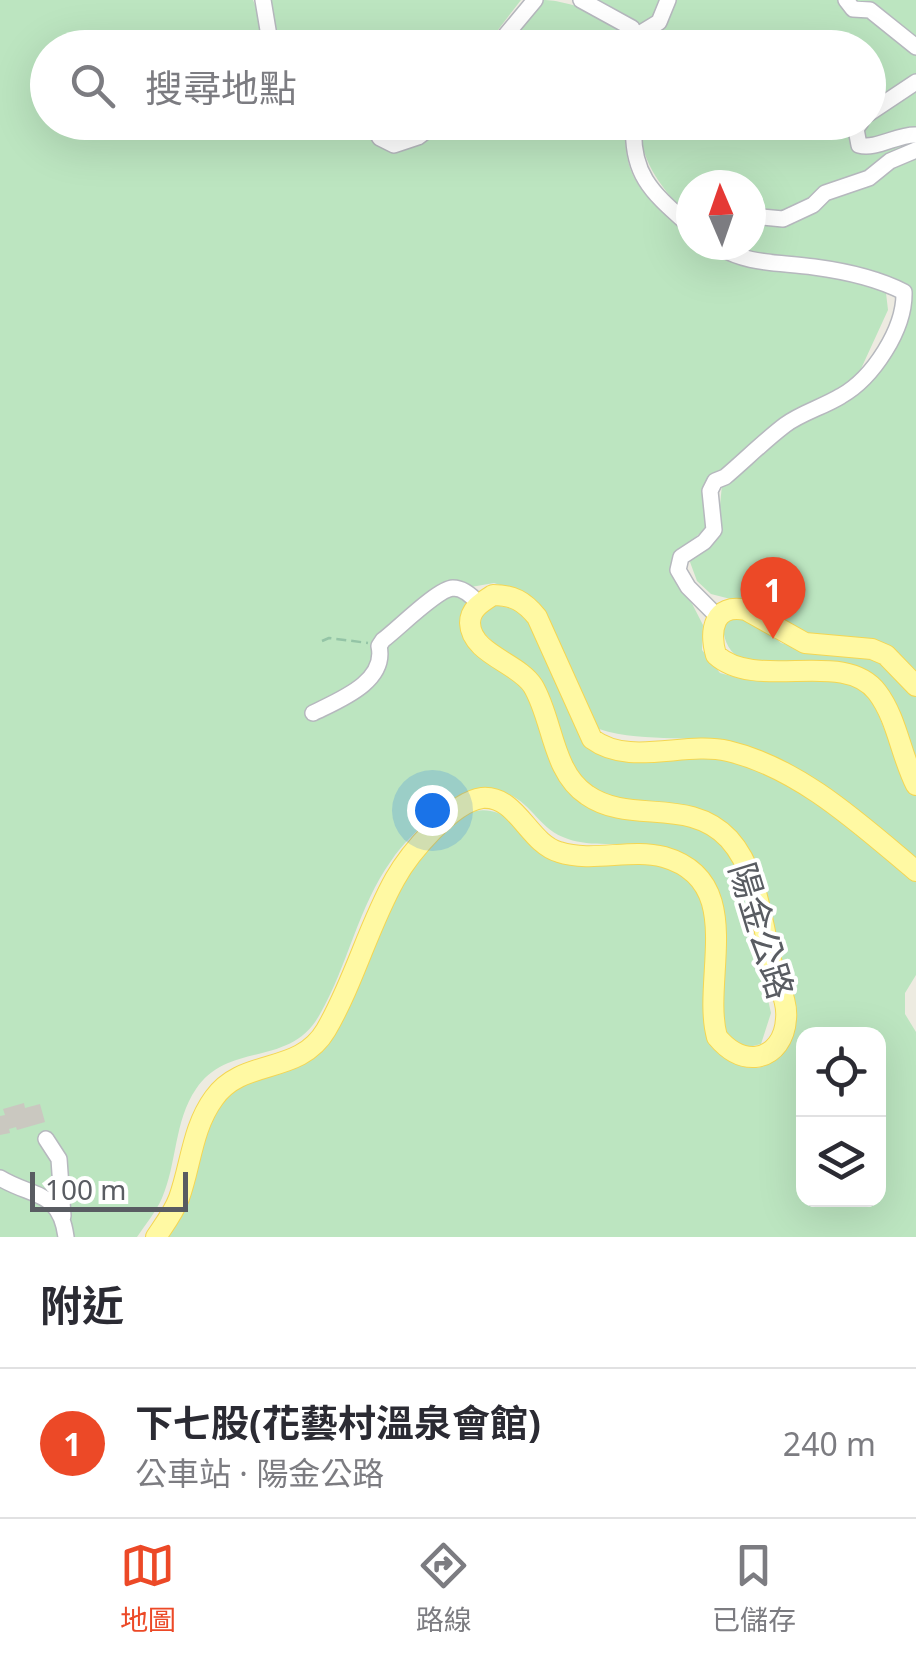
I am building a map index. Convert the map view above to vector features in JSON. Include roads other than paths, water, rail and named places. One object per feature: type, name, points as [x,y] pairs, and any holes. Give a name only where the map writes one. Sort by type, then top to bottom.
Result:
[{"type":"main road","points":[[480,604],[492,595],[510,595],[528,606],[547,636],[592,739],[602,746],[631,752],[701,748],[742,755],[840,808],[916,871]]},
{"type":"main road","name":"陽金公路","points":[[156,1237],[179,1198],[194,1140],[214,1097],[234,1078],[294,1060],[317,1044],[342,998],[394,880],[441,823],[477,799],[493,799],[510,807],[547,847],[561,853],[649,854],[668,858],[699,878],[716,915],[716,1037],[735,1053],[758,1057],[783,1036],[786,1002],[745,863],[732,843],[718,828],[698,816],[611,806],[585,794],[562,763],[533,685],[483,647],[473,634],[472,612],[480,604]]},
{"type":"main road","points":[[916,686],[886,655],[872,649],[805,643],[746,610],[735,608],[717,616],[712,628],[716,655],[736,669],[849,674],[875,689],[916,785]]},
{"type":"street","points":[[264,0],[268,30]]},
{"type":"street","points":[[510,30],[536,0]]},
{"type":"street","points":[[581,0],[633,30]]},
{"type":"street","points":[[650,30],[659,22],[668,0]]},
{"type":"street","points":[[846,0],[853,9],[870,10],[916,47]]},
{"type":"street","points":[[886,102],[916,82]]},
{"type":"street","points":[[858,140],[866,148],[901,135],[916,134]]},
{"type":"street","points":[[384,140],[394,145],[407,140]]},
{"type":"street","points":[[634,140],[638,170],[647,185],[676,205]]},
{"type":"street","points":[[766,217],[783,218],[814,205],[825,193],[869,178],[890,161],[916,150]]},
{"type":"street","points":[[717,616],[688,587],[678,570],[680,557],[704,542],[714,530],[710,491],[715,481],[725,477],[788,422],[845,394],[860,381],[874,366],[905,309],[904,292],[871,279],[816,267],[742,260]]},
{"type":"street","points":[[313,713],[368,681],[381,656],[379,646],[439,594],[451,588],[472,596],[480,604]]},
{"type":"street","points":[[46,1139],[60,1159],[66,1237]]},
{"type":"street","points":[[0,1178],[42,1194],[64,1219]]},
{"type":"place","name":"下七股(花藝村溫泉會館)","points":[[773,639]]}]
